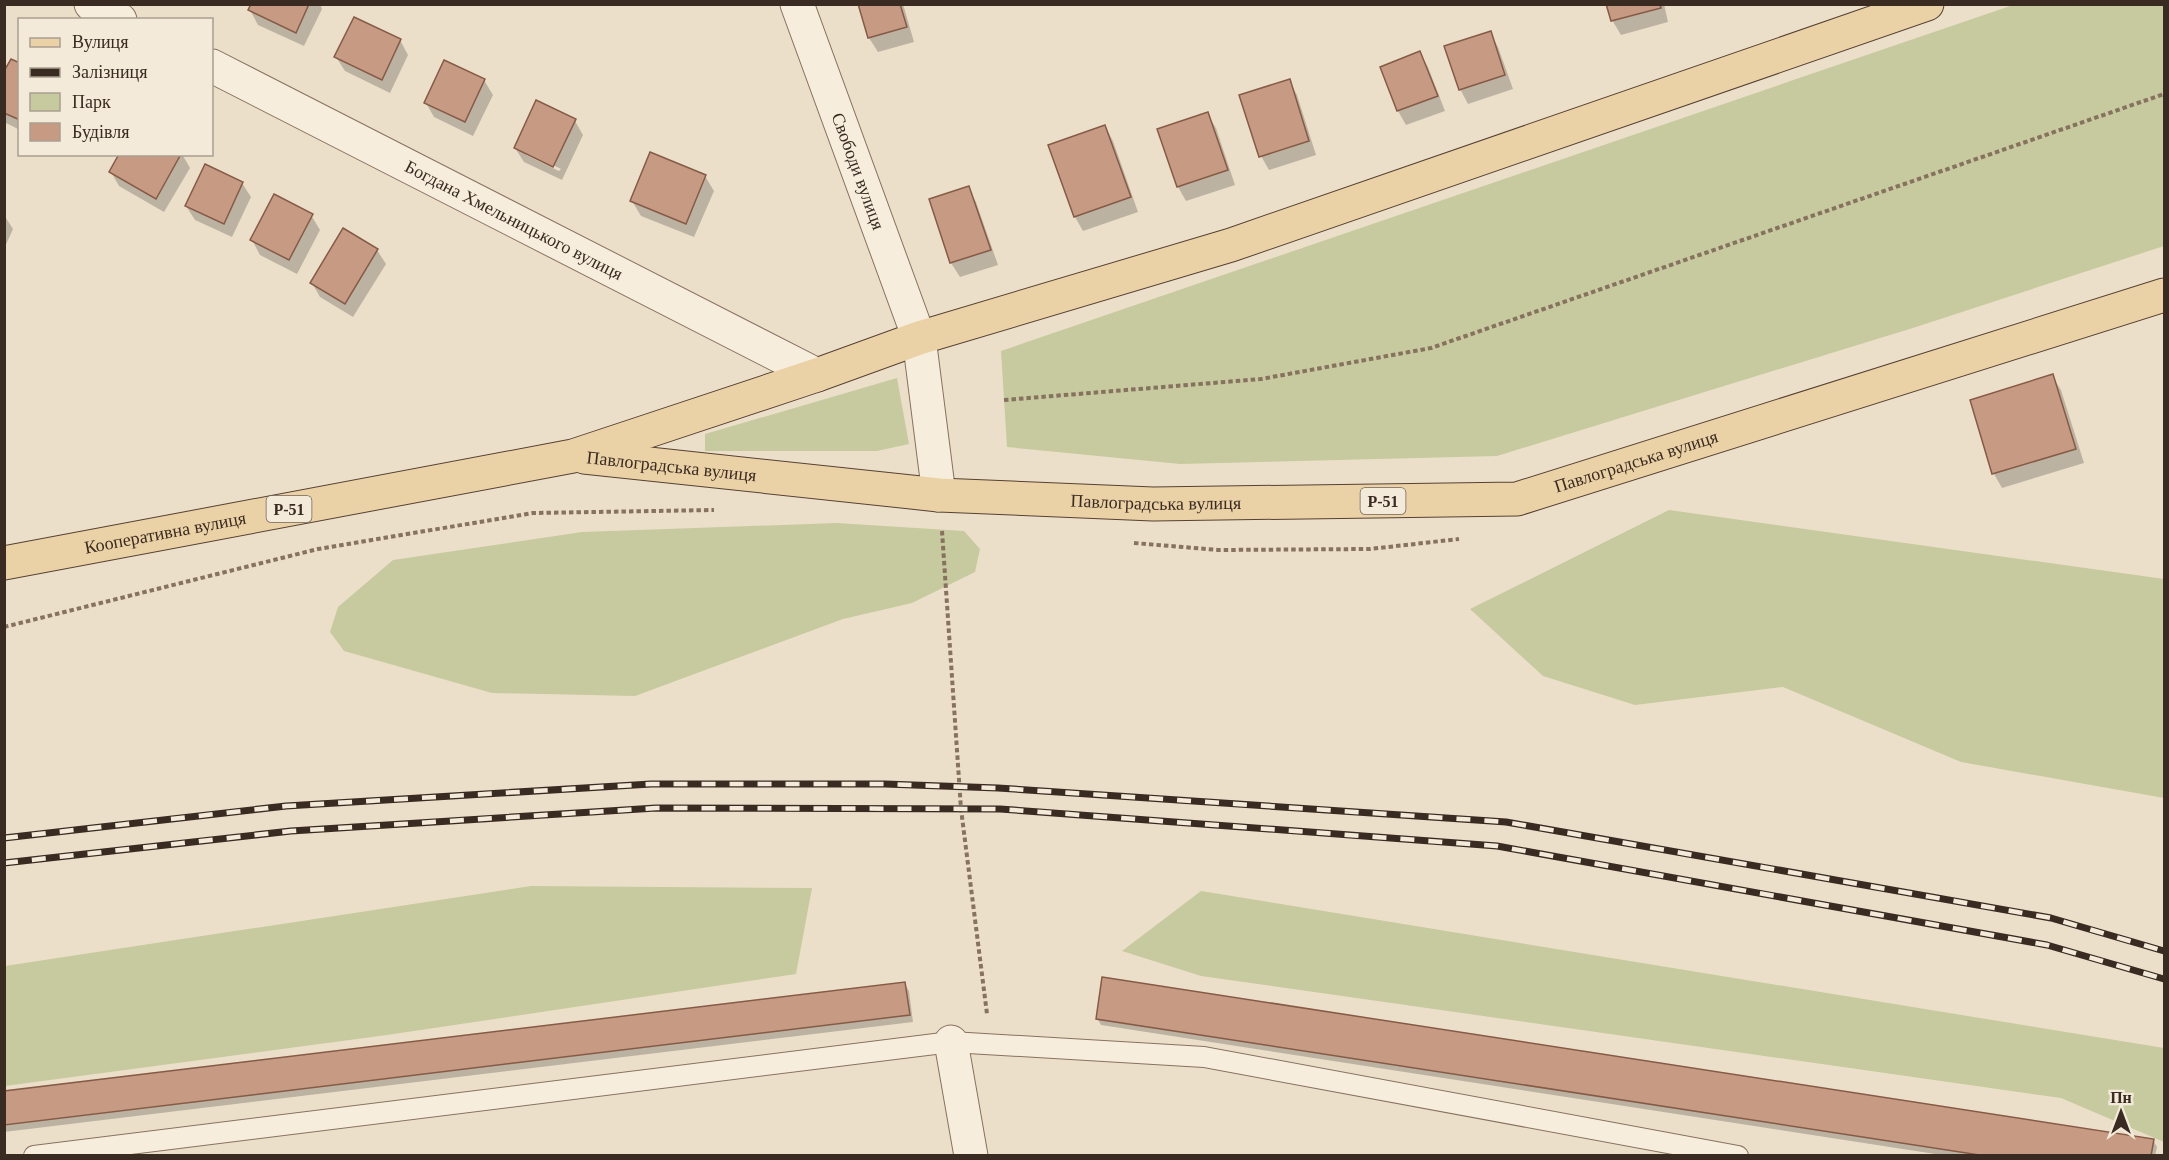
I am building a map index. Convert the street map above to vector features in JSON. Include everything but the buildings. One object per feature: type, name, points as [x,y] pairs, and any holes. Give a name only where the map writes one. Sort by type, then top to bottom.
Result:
[{"type":"main road","name":"Павлоградська вулиця","points":[[573,456],[817,375],[919,338],[1231,245],[1927,4]]},
{"type":"main road","name":"Павлоградська вулиця","points":[[573,456],[939,495],[1153,504],[1517,499],[2164,295]]},
{"type":"main road","name":"Кооперативна вулиця","points":[[4,563],[573,456]]},
{"type":"street","points":[[91,4],[116,18]]},
{"type":"street","name":"Свободи вулиця","points":[[797,4],[919,338],[939,495]]},
{"type":"street","name":"Богдана Хмельницького вулиця","points":[[213,67],[817,375]]},
{"type":"street","points":[[951,1042],[971,1155]]},
{"type":"lane","points":[[34,1155],[951,1042],[1204,1057],[1738,1155]]},
{"type":"path","points":[[1004,400],[1261,379],[1431,348],[2164,94]]},
{"type":"path","points":[[939,495],[961,809],[991,1044]]},
{"type":"green space","points":[[2013,5],[2164,5],[2164,246],[1916,327],[1497,456],[1180,464],[1007,447],[1001,351]]},
{"type":"green space","points":[[897,378],[909,444],[877,451],[705,451],[705,434]]},
{"type":"green space","points":[[1669,510],[2164,579],[2164,798],[1961,762],[1783,687],[1635,705],[1543,676],[1470,609]]},
{"type":"green space","points":[[837,523],[964,531],[980,549],[975,572],[912,603],[843,619],[635,696],[492,693],[344,651],[330,632],[338,607],[393,560],[582,532]]},
{"type":"green space","points":[[531,886],[812,888],[796,974],[387,1035],[5,1086],[5,966]]},
{"type":"green space","points":[[1201,891],[2164,1048],[2164,1142],[2061,1098],[1201,976],[1122,951]]},
{"type":"railway","points":[[4,838],[286,806],[651,784],[885,784],[998,788],[1506,822],[2051,918],[2164,951]]},
{"type":"railway","points":[[4,863],[291,831],[656,808],[1000,809],[1497,846],[2047,945],[2164,979]]}]
